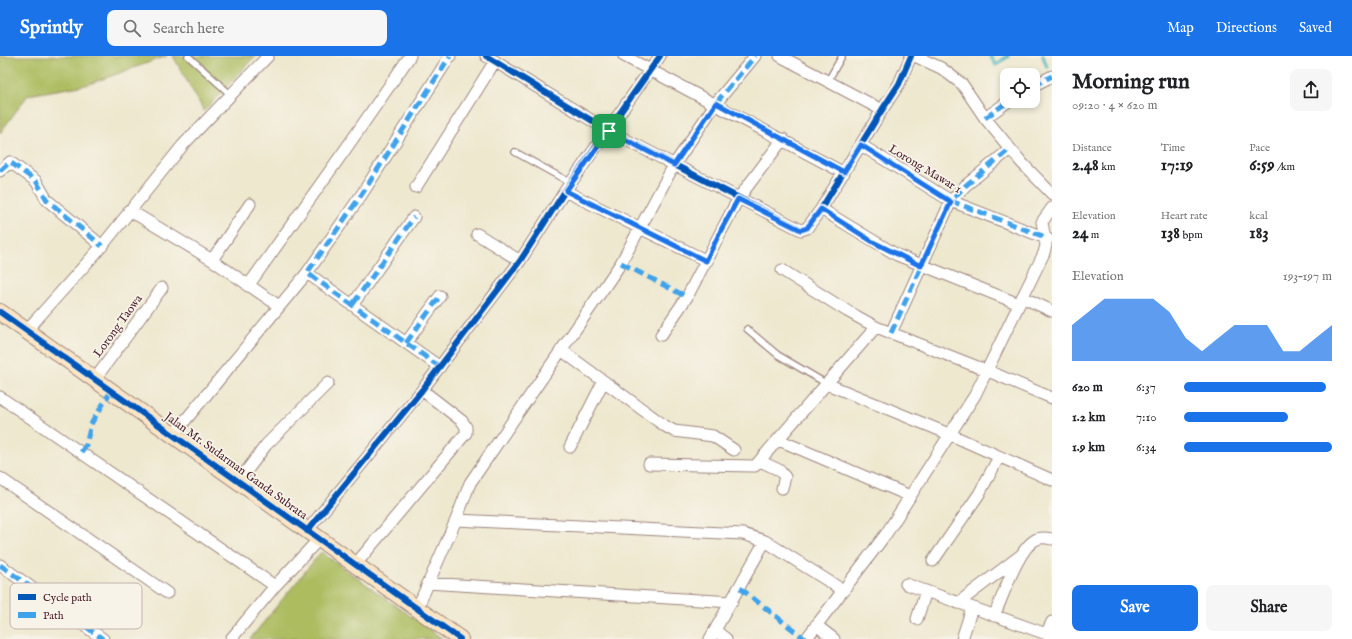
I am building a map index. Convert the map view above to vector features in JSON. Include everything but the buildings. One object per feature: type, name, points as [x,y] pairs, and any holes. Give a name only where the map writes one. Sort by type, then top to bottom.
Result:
[{"type":"street","points":[[27,330],[102,246],[129,210],[183,145],[230,94],[268,56]]},
{"type":"street","points":[[248,286],[410,56]]},
{"type":"street","points":[[174,434],[307,273],[362,194],[450,56]]},
{"type":"street","points":[[624,56],[650,71],[716,103],[844,172]]},
{"type":"street","points":[[231,639],[275,586],[520,261],[568,187],[609,131],[660,56]]},
{"type":"street","points":[[417,609],[427,583],[456,520],[470,483],[621,263],[674,165],[716,103],[755,56]]},
{"type":"street","points":[[780,56],[882,110]]},
{"type":"street","points":[[416,187],[491,59],[609,131],[738,199],[801,230],[807,228],[821,209],[882,110],[900,84],[911,56]]},
{"type":"street","points":[[915,56],[941,68],[957,79],[971,96],[985,118],[1010,149],[1052,194]]},
{"type":"street","points":[[1040,82],[1052,76]]},
{"type":"street","points":[[985,118],[1000,107]]},
{"type":"street","points":[[660,335],[687,297],[738,199],[782,139]]},
{"type":"street","name":"Lorong Mawar 1","points":[[861,145],[951,202],[1048,239]]},
{"type":"street","points":[[891,333],[951,202],[965,186],[1010,149]]},
{"type":"street","points":[[0,171],[10,162],[36,180],[47,200],[102,246]]},
{"type":"street","points":[[568,187],[640,229],[706,261]]},
{"type":"street","points":[[212,260],[250,204]]},
{"type":"street","points":[[806,639],[886,534],[975,395],[1044,253],[1048,239],[1042,222],[1052,208]]},
{"type":"street","points":[[821,209],[873,242],[921,266],[1052,311]]},
{"type":"street","points":[[129,210],[212,260],[279,306]]},
{"type":"street","points":[[352,304],[414,217]]},
{"type":"street","points":[[477,234],[520,261]]},
{"type":"street","points":[[782,270],[847,311],[876,327],[988,370],[1052,398]]},
{"type":"street","points":[[307,273],[440,367]]},
{"type":"street","name":"Lorong Taowa","points":[[95,379],[162,288]]},
{"type":"street","points":[[406,344],[440,296]]},
{"type":"street","name":"Jalan Mr. Sudarman Ganda Subrata","points":[[0,312],[174,434],[460,639]]},
{"type":"street","points":[[649,464],[751,467],[760,462],[876,327]]},
{"type":"street","points":[[561,350],[665,426],[674,431],[713,436],[734,450]]},
{"type":"street","points":[[570,447],[603,382]]},
{"type":"street","points":[[239,481],[266,445],[328,383]]},
{"type":"street","points":[[827,384],[949,434],[1052,480]]},
{"type":"street","points":[[355,565],[466,433],[466,427],[462,421],[422,390]]},
{"type":"street","points":[[0,397],[275,586]]},
{"type":"street","points":[[779,440],[910,496]]},
{"type":"street","points":[[934,561],[979,494],[999,457]]},
{"type":"street","points":[[760,462],[782,472],[785,477],[782,488]]},
{"type":"street","points":[[0,478],[167,593]]},
{"type":"street","points":[[456,520],[729,532],[754,536],[765,541],[844,591]]},
{"type":"street","points":[[958,603],[1021,554],[1035,539],[1052,539]]},
{"type":"street","points":[[726,639],[713,635],[765,541]]},
{"type":"street","points":[[994,616],[1021,554]]},
{"type":"street","points":[[0,565],[25,583]]},
{"type":"street","points":[[427,583],[732,602]]},
{"type":"street","points":[[906,584],[1049,635],[1052,622]]},
{"type":"street","points":[[917,619],[926,591]]},
{"type":"street","points":[[962,639],[972,608]]},
{"type":"street","points":[[816,625],[834,639]]},
{"type":"street","points":[[89,629],[103,639]]},
{"type":"lane","points":[[188,56],[230,94]]},
{"type":"lane","points":[[828,81],[842,56]]},
{"type":"lane","points":[[515,152],[568,187]]},
{"type":"lane","points":[[747,329],[778,355],[827,384]]},
{"type":"green space","points":[[0,56],[167,56],[86,85],[28,95],[0,133]]},
{"type":"green space","points":[[173,56],[255,56],[204,111]]},
{"type":"green space","points":[[321,552],[443,639],[250,639]]},
{"type":"waterway","points":[[990,56],[996,65],[1008,56]]},
{"type":"waterway","points":[[1043,56],[1047,67]]},
{"type":"marked path","points":[[440,367],[307,273],[362,194],[450,56]]},
{"type":"marked path","points":[[674,165],[716,103],[755,56]]},
{"type":"marked path","points":[[1040,82],[1052,76]]},
{"type":"marked path","points":[[985,118],[1000,107]]},
{"type":"marked path","points":[[861,145],[951,201],[1045,237]]},
{"type":"marked path","points":[[891,333],[951,201],[965,186],[1010,149]]},
{"type":"marked path","points":[[0,171],[10,162],[36,181],[47,200],[102,246]]},
{"type":"marked path","points":[[353,304],[414,217]]},
{"type":"marked path","points":[[621,263],[687,297]]},
{"type":"marked path","points":[[406,343],[440,296]]},
{"type":"marked path","points":[[81,452],[86,445],[91,424],[111,391]]},
{"type":"marked path","points":[[0,565],[25,583]]},
{"type":"marked path","points":[[740,588],[805,639]]},
{"type":"marked path","points":[[89,629],[103,639]]},
{"type":"cycle path","points":[[486,56],[609,131],[801,230],[807,228],[821,209],[899,84],[911,56]]},
{"type":"cycle path","points":[[307,531],[422,390],[520,261],[565,191],[660,56]]},
{"type":"cycle path","points":[[0,312],[460,639]]},
{"type":"route","points":[[716,103],[844,172],[861,145],[951,202],[921,266],[873,242],[821,209],[810,226],[805,230],[801,230],[738,199],[706,261],[612,216],[566,191],[609,131],[674,165],[716,103]]}]
